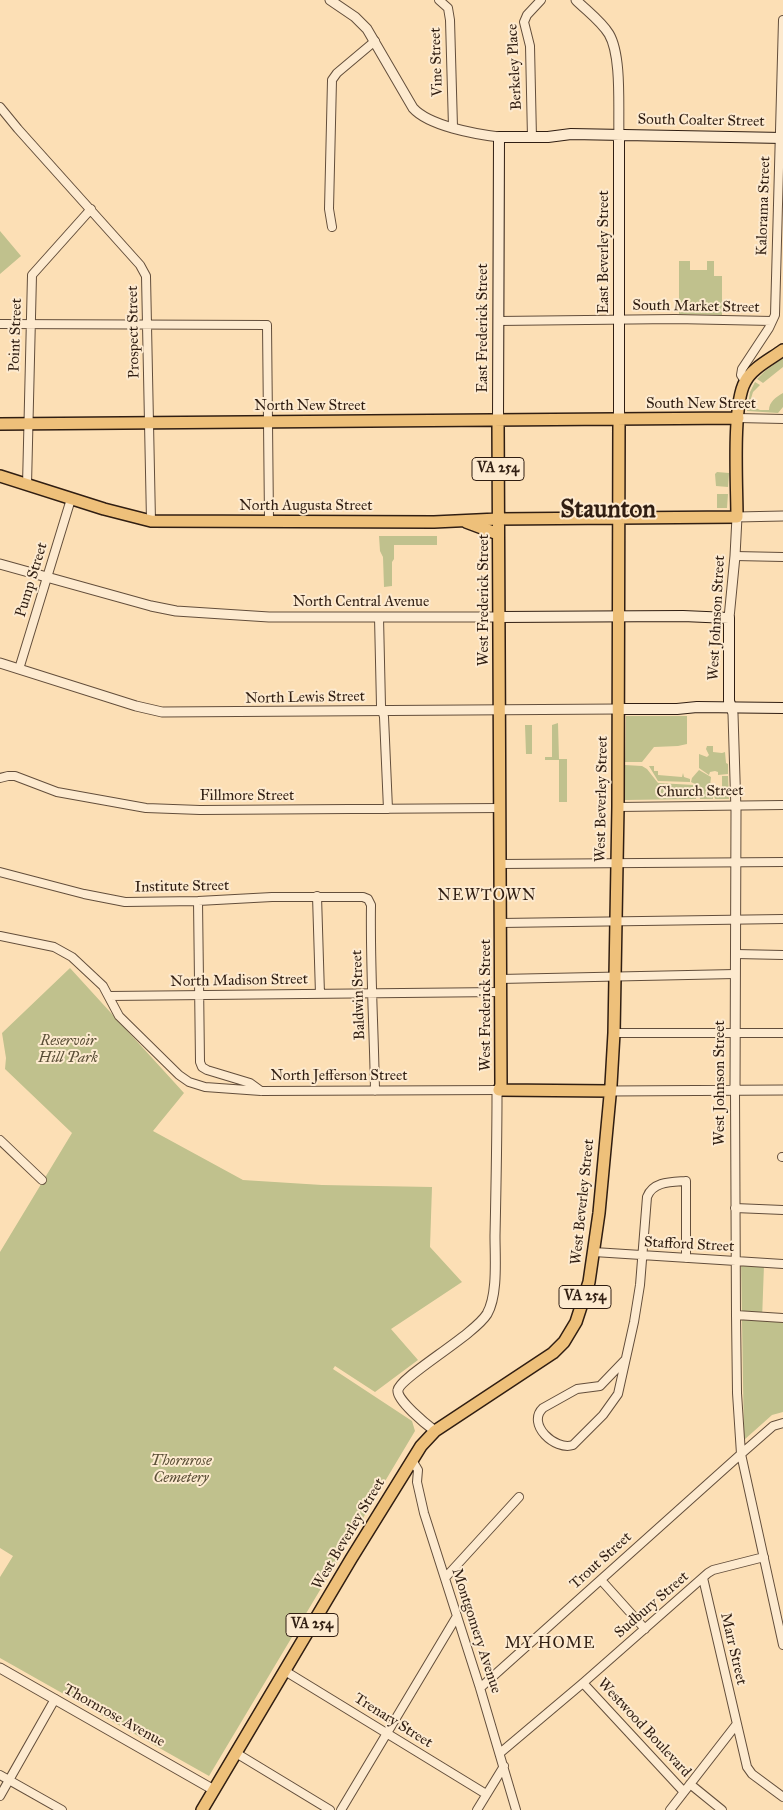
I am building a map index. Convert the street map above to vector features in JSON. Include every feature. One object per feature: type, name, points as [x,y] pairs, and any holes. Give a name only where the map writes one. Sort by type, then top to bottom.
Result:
[{"type":"main road","name":"South Coalter Street","points":[[499,137],[532,138],[571,134],[781,138]]},
{"type":"main road","name":"East Beverley Street","points":[[619,135],[619,517]]},
{"type":"main road","name":"East Frederick Street","points":[[498,519],[499,137]]},
{"type":"main road","points":[[737,517],[738,418],[742,391],[745,381],[756,369],[783,350]]},
{"type":"main road","name":"South New Street","points":[[619,419],[738,418]]},
{"type":"main road","name":"North New Street","points":[[0,424],[619,419]]},
{"type":"main road","name":"North Augusta Street","points":[[0,476],[71,499],[151,521],[464,521],[619,517],[737,517]]},
{"type":"main road","name":"West Beverley Street","points":[[202,1810],[426,1439],[435,1431],[553,1353],[564,1342],[576,1322],[584,1300],[594,1252],[614,1033],[618,806],[619,517]]},
{"type":"main road","name":"West Frederick Street","points":[[498,519],[501,923],[501,1085],[499,1090]]},
{"type":"main road","points":[[464,521],[498,534]]},
{"type":"main road","name":"North Central Avenue","points":[[499,617],[618,616],[729,618]]},
{"type":"main road","name":"West Johnson Street","points":[[729,618],[729,701],[731,708]]},
{"type":"main road","points":[[618,709],[697,707],[783,708]]},
{"type":"main road","name":"North Jefferson Street","points":[[499,1090],[610,1091]]},
{"type":"street","points":[[330,0],[360,21],[375,41],[413,108],[428,120],[499,137]]},
{"type":"street","name":"Vine Street","points":[[439,0],[448,8],[450,20],[453,127]]},
{"type":"street","name":"Berkeley Place","points":[[532,138],[530,46],[524,22],[527,15],[541,0]]},
{"type":"street","name":"East Beverley Street","points":[[576,0],[608,32],[613,44],[617,76],[619,135]]},
{"type":"street","name":"Kalorama Street","points":[[745,381],[741,373],[742,369],[775,315],[783,20]]},
{"type":"street","points":[[332,227],[329,209],[329,151],[332,80],[337,73],[375,41]]},
{"type":"street","name":"Prospect Street","points":[[0,107],[91,209],[144,271],[148,280],[147,323],[151,521]]},
{"type":"street","name":"Point Street","points":[[27,485],[32,275],[91,209]]},
{"type":"street","name":"South Market Street","points":[[498,320],[675,319],[772,321]]},
{"type":"street","points":[[0,324],[147,323],[268,325],[269,520]]},
{"type":"street","name":"South New Street","points":[[738,418],[783,419]]},
{"type":"street","name":"Pump Street","points":[[19,669],[71,499]]},
{"type":"street","points":[[737,517],[783,516]]},
{"type":"street","name":"West Johnson Street","points":[[729,618],[737,517]]},
{"type":"street","points":[[735,556],[783,556]]},
{"type":"street","name":"North Central Avenue","points":[[0,564],[151,606],[176,611],[269,617],[499,617]]},
{"type":"street","points":[[379,617],[378,644],[381,706],[384,717],[388,809]]},
{"type":"street","name":"North Lewis Street","points":[[0,663],[155,711],[618,709]]},
{"type":"street","name":"West Johnson Street","points":[[731,708],[733,714],[736,806],[737,1393],[741,1454],[783,1645]]},
{"type":"street","name":"Fillmore Street","points":[[0,778],[15,776],[57,792],[146,808],[200,810],[500,808]]},
{"type":"street","name":"Church Street","points":[[618,806],[783,805]]},
{"type":"street","points":[[500,864],[783,862]]},
{"type":"street","name":"Institute Street","points":[[0,872],[115,901],[198,901],[317,896],[363,897],[368,899]]},
{"type":"street","points":[[317,896],[320,994]]},
{"type":"street","name":"Baldwin Street","points":[[368,899],[371,905],[371,993],[375,1091]]},
{"type":"street","points":[[198,901],[200,1062],[207,1070],[250,1083],[261,1091]]},
{"type":"street","points":[[501,923],[783,919]]},
{"type":"street","points":[[0,936],[43,944],[64,952],[94,976],[103,986],[108,996]]},
{"type":"street","points":[[736,954],[783,954]]},
{"type":"street","points":[[500,979],[735,974]]},
{"type":"street","name":"North Madison Street","points":[[108,996],[500,992]]},
{"type":"street","name":"North Jefferson Street","points":[[108,996],[119,1016],[186,1080],[205,1087],[261,1091],[499,1090]]},
{"type":"street","points":[[614,1033],[783,1032]]},
{"type":"street","name":"West Frederick Street","points":[[435,1431],[400,1399],[398,1390],[415,1372],[479,1324],[490,1307],[494,1284],[497,1095],[499,1090]]},
{"type":"street","points":[[610,1091],[783,1090]]},
{"type":"street","points":[[0,1140],[42,1180]]},
{"type":"street","points":[[625,1360],[600,1386],[577,1389],[540,1410],[537,1422],[541,1430],[557,1445],[568,1446],[579,1440],[618,1394],[636,1307],[646,1201],[653,1187],[660,1184],[686,1181],[686,1258]]},
{"type":"street","points":[[736,1208],[783,1210]]},
{"type":"street","name":"Stafford Street","points":[[594,1252],[783,1264]]},
{"type":"street","points":[[736,1315],[783,1318]]},
{"type":"street","name":"Trout Street","points":[[480,1688],[741,1454],[774,1426],[783,1423]]},
{"type":"street","name":"Montgomery Avenue","points":[[412,1460],[418,1470],[417,1482],[424,1513],[480,1688],[516,1810]]},
{"type":"street","points":[[445,1578],[519,1497]]},
{"type":"street","name":"Sudbury Street","points":[[500,1753],[713,1570],[764,1557]]},
{"type":"street","name":"Marr Street","points":[[703,1578],[747,1767],[752,1774],[783,1797]]},
{"type":"street","points":[[601,1580],[645,1629]]},
{"type":"street","points":[[341,1810],[457,1616]]},
{"type":"street","name":"Thornrose Avenue","points":[[0,1668],[214,1790]]},
{"type":"street","name":"Trenary Street","points":[[285,1671],[486,1794]]},
{"type":"street","name":"Westwood Boulevard","points":[[583,1683],[684,1792]]},
{"type":"street","points":[[0,1796],[55,1698]]},
{"type":"street","points":[[670,1810],[736,1725]]},
{"type":"street","points":[[236,1754],[330,1810]]},
{"type":"street","points":[[477,1810],[504,1766]]},
{"type":"street","points":[[0,1775],[62,1810]]},
{"type":"street","name":"Westwood Boulevard","points":[[690,1784],[718,1809]]},
{"type":"green space","points":[[0,231],[21,256],[0,274]]},
{"type":"green space","points":[[679,261],[690,261],[690,270],[707,270],[707,261],[714,261],[714,276],[722,276],[722,315],[679,314]]},
{"type":"green space","points":[[783,358],[783,367],[763,383],[757,379],[765,371]]},
{"type":"green space","points":[[755,382],[760,385],[753,392],[749,405],[760,410],[769,410],[775,398],[783,393],[783,407],[778,413],[747,411],[750,392]]},
{"type":"green space","points":[[717,472],[729,473],[728,487],[716,486],[715,474]]},
{"type":"green space","points":[[717,494],[728,494],[727,508],[717,508]]},
{"type":"green space","points":[[379,536],[437,536],[437,545],[394,545],[392,586],[384,587],[383,557],[380,551]]},
{"type":"green space","points":[[626,716],[687,716],[687,744],[654,747],[642,762],[625,762]]},
{"type":"green space","points":[[558,723],[559,759],[567,759],[567,802],[559,802],[559,760],[545,760],[545,757],[552,757],[552,725]]},
{"type":"green space","points":[[525,725],[532,725],[532,754],[526,754]]},
{"type":"green space","points":[[707,746],[713,746],[713,752],[725,752],[728,774],[718,775],[718,772],[715,771],[710,772],[709,775],[699,768],[699,754],[707,757],[709,755],[706,749]]},
{"type":"green space","points":[[625,765],[642,766],[647,769],[658,783],[694,785],[697,789],[696,799],[625,800]]},
{"type":"green space","points":[[649,766],[654,766],[654,771],[658,771],[658,775],[682,777],[683,773],[684,777],[690,779],[690,782],[658,781]]},
{"type":"green space","points":[[699,770],[711,777],[709,795],[713,795],[713,799],[700,799],[697,785],[691,782]]},
{"type":"green space","points":[[722,776],[728,776],[729,799],[715,799],[714,795],[722,795]]},
{"type":"green space","name":"Thornrose Cemetery","points":[[70,968],[184,1093],[153,1131],[243,1180],[322,1185],[432,1187],[430,1247],[462,1282],[391,1329],[418,1360],[375,1392],[335,1366],[333,1369],[412,1421],[415,1431],[209,1776],[0,1658],[0,1577],[13,1556],[0,1548],[0,1252],[72,1133],[5,1069],[6,1058],[2,1033]]},
{"type":"green space","points":[[741,1263],[764,1265],[762,1320],[783,1321],[783,1412],[772,1415],[744,1440]]},
{"type":"district","name":"Staunton","points":[[608,511]]},
{"type":"district","name":"NEWTOWN","points":[[487,896]]},
{"type":"district","name":"MY HOME","points":[[550,1644]]},
{"type":"park label","name":"Reservoir Hill Park","points":[[68,1050]]}]
